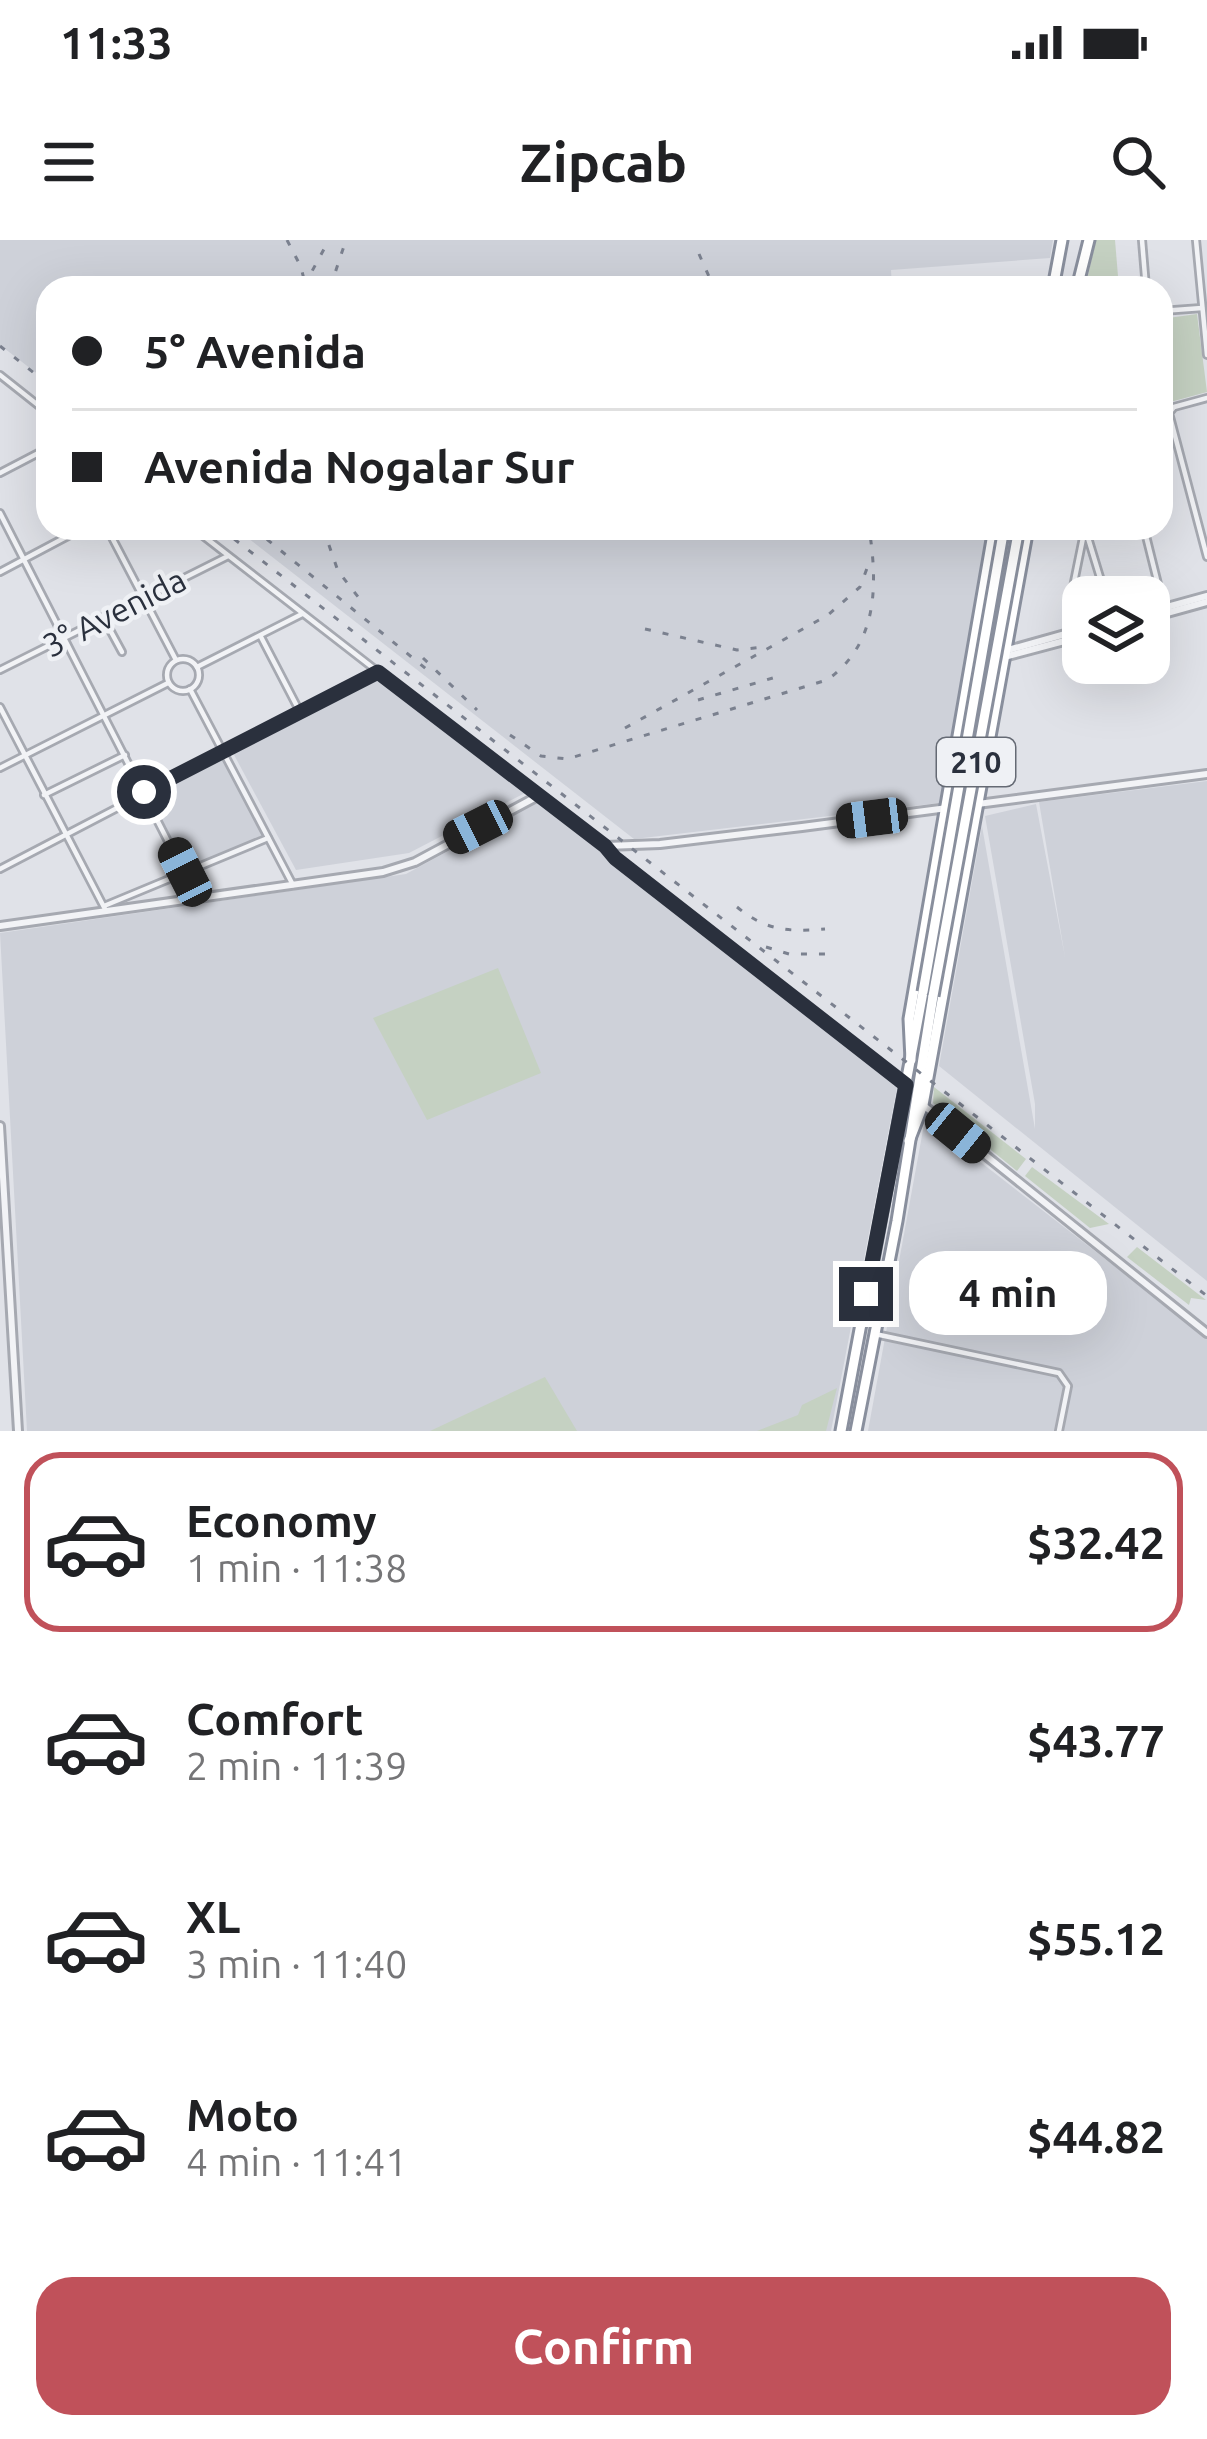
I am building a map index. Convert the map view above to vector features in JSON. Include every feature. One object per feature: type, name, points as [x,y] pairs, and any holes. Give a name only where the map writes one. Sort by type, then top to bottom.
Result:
[{"type":"highway","points":[[1055,276],[1062,240]]},
{"type":"highway","points":[[1081,276],[1089,240]]},
{"type":"highway","points":[[911,1060],[910,1019],[992,540]]},
{"type":"highway","name":"210","points":[[856,1431],[910,1141],[928,994],[1002,540]]},
{"type":"highway","points":[[910,1141],[923,1105],[1022,540]]},
{"type":"highway","name":"210","points":[[842,1431],[911,1060],[1022,540]]},
{"type":"highway","points":[[977,619],[994,631],[1008,632]]},
{"type":"highway","points":[[977,619],[983,634],[1003,654]]},
{"type":"highway","points":[[956,743],[964,755],[985,758]]},
{"type":"highway","points":[[951,775],[961,795],[976,804]]},
{"type":"highway","points":[[944,810],[963,820],[973,836]]},
{"type":"highway","points":[[938,858],[954,853],[966,867]]},
{"type":"street","points":[[1142,240],[1145,276]]},
{"type":"street","points":[[1196,240],[1207,355]]},
{"type":"street","points":[[1173,310],[1202,308]]},
{"type":"street","points":[[0,374],[36,403]]},
{"type":"street","points":[[1173,409],[1207,398]]},
{"type":"street","points":[[1173,422],[1207,557]]},
{"type":"street","points":[[0,473],[36,454]]},
{"type":"street","points":[[0,513],[198,900]]},
{"type":"street","points":[[0,572],[60,540]]},
{"type":"street","points":[[112,540],[176,660]]},
{"type":"street","points":[[208,540],[906,1085]]},
{"type":"street","points":[[1075,576],[1083,540]]},
{"type":"street","points":[[1089,540],[1100,576]]},
{"type":"street","points":[[1147,540],[1156,576]]},
{"type":"street","name":"3° Avenida","points":[[0,670],[228,556]]},
{"type":"street","points":[[1170,609],[1207,599]]},
{"type":"street","points":[[197,668],[302,614]]},
{"type":"street","points":[[103,617],[122,652]]},
{"type":"street","points":[[260,635],[300,712]]},
{"type":"street","points":[[970,663],[1062,637]]},
{"type":"street","points":[[187,659],[197,668],[197,682],[190,689],[181,691],[168,683],[168,668],[176,660],[187,659]]},
{"type":"street","points":[[0,868],[378,672]]},
{"type":"street","points":[[0,768],[168,683]]},
{"type":"street","points":[[190,689],[293,885]]},
{"type":"street","points":[[1,710],[105,909]]},
{"type":"street","points":[[44,795],[125,755]]},
{"type":"street","points":[[605,846],[660,844],[1207,774]]},
{"type":"street","points":[[0,926],[399,868],[538,796]]},
{"type":"street","points":[[105,909],[268,838]]},
{"type":"street","points":[[923,1105],[1207,1333]]},
{"type":"street","points":[[0,1126],[18,1431]]},
{"type":"street","points":[[875,1334],[1063,1374],[1068,1386],[1059,1431]]},
{"type":"shaded area","points":[[0,240],[1053,240],[1050,258],[891,270],[891,276],[36,276],[36,373],[0,345]]},
{"type":"shaded area","points":[[250,540],[988,540],[939,803],[634,839]]},
{"type":"shaded area","points":[[379,679],[525,793],[409,853],[296,870],[233,753]]},
{"type":"shaded area","points":[[221,757],[263,835],[187,869],[149,794]]},
{"type":"shaded area","points":[[1207,781],[1207,1281],[939,1066],[982,826],[1035,1129],[1035,1104],[985,816],[1036,804],[1065,957],[1039,802]]},
{"type":"shaded area","points":[[538,802],[897,1087],[831,1431],[27,1431],[0,933],[406,874]]},
{"type":"shaded area","points":[[925,1119],[1207,1338],[1207,1431],[868,1431]]},
{"type":"green space","points":[[1096,240],[1115,240],[1118,276],[1088,276]]},
{"type":"green space","points":[[1197,314],[1207,392],[1173,401],[1173,317]]},
{"type":"green space","points":[[498,968],[541,1073],[427,1120],[373,1018]]},
{"type":"green space","points":[[934,1087],[1026,1159],[1017,1171],[933,1103]]},
{"type":"green space","points":[[1032,1167],[1109,1224],[1090,1228],[1025,1176]]},
{"type":"green space","points":[[1137,1247],[1206,1300],[1191,1298],[1189,1305],[1127,1257]]},
{"type":"green space","points":[[545,1377],[577,1431],[430,1431]]},
{"type":"green space","points":[[837,1388],[826,1431],[757,1431],[798,1415],[802,1405]]},
{"type":"railway","points":[[287,240],[303,276]]},
{"type":"railway","points":[[310,276],[329,240]]},
{"type":"railway","points":[[334,276],[346,240]]},
{"type":"railway","points":[[699,254],[709,276]]},
{"type":"railway","points":[[0,346],[36,374]]},
{"type":"railway","points":[[235,540],[1207,1296]]},
{"type":"railway","points":[[268,540],[430,672]]},
{"type":"railway","points":[[327,540],[338,571],[362,602]]},
{"type":"railway","points":[[510,735],[541,756],[567,759],[827,680],[844,665],[865,631],[873,592],[870,540]]},
{"type":"railway","points":[[625,728],[828,615],[860,587],[869,563]]},
{"type":"railway","points":[[645,629],[737,650],[764,647]]},
{"type":"railway","points":[[423,658],[477,710]]},
{"type":"railway","points":[[698,700],[783,675]]},
{"type":"railway","points":[[737,907],[778,928],[825,929]]},
{"type":"railway","points":[[766,947],[789,954],[829,954]]},
{"type":"route","points":[[144,792],[378,672],[906,1085],[866,1294]]}]
